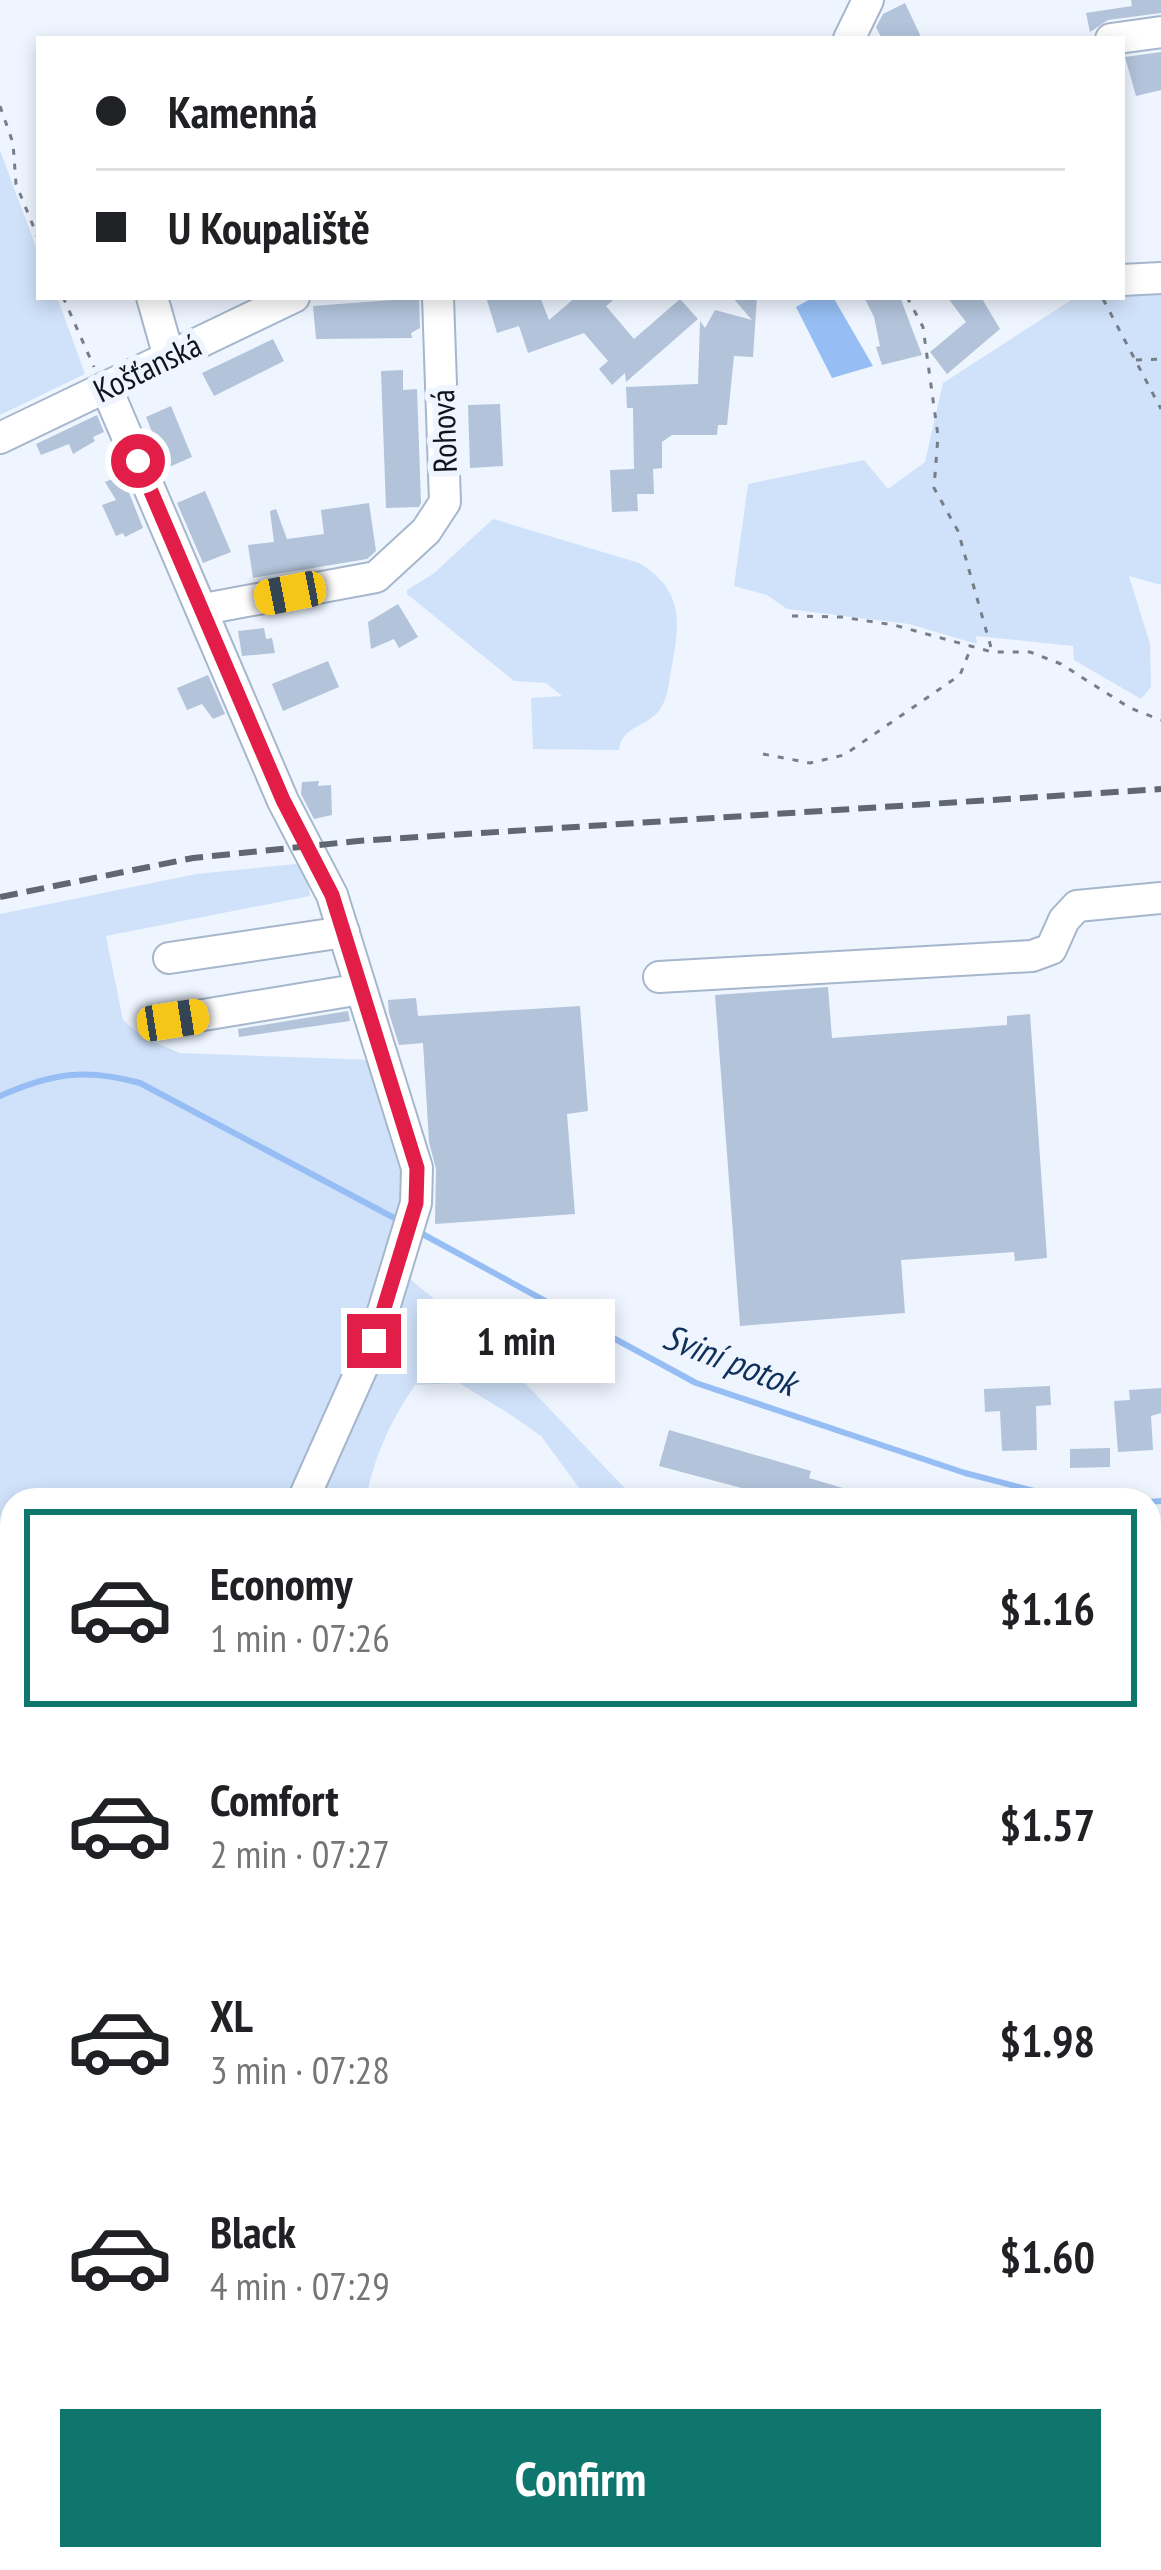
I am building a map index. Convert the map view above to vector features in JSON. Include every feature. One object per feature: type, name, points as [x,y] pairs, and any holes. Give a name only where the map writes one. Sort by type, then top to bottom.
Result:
[{"type":"street","points":[[850,36],[868,0]]},
{"type":"street","points":[[1125,37],[1161,32]]},
{"type":"street","points":[[1125,280],[1161,278]]},
{"type":"street","points":[[153,300],[169,357]]},
{"type":"street","name":"Košťanská","points":[[0,438],[288,300]]},
{"type":"street","name":"Rohová","points":[[204,609],[376,577],[438,517],[445,502],[438,300]]},
{"type":"street","points":[[106,387],[283,800],[332,895],[417,1168],[416,1203],[374,1341],[308,1488]]},
{"type":"street","points":[[659,977],[1032,956],[1051,949],[1064,920],[1077,906],[1161,898]]},
{"type":"street","points":[[170,958],[344,932]]},
{"type":"street","points":[[173,1020],[362,989]]},
{"type":"path","points":[[0,106],[14,143],[16,184],[36,233]]},
{"type":"path","points":[[64,300],[106,387]]},
{"type":"path","points":[[909,300],[922,327],[938,436],[934,488],[958,531],[992,652]]},
{"type":"path","points":[[1104,300],[1161,409]]},
{"type":"path","points":[[1135,361],[1161,359]]},
{"type":"path","points":[[792,616],[894,625],[992,652],[1030,652],[1061,664],[1130,708],[1161,720]]},
{"type":"path","points":[[763,754],[810,763],[844,755],[960,675],[971,647]]},
{"type":"shaded area","points":[[0,150],[36,247],[36,300],[58,300],[85,374],[0,415]]},
{"type":"shaded area","points":[[1161,293],[1161,585],[1129,576],[1150,644],[1151,687],[1141,699],[1074,660],[1073,646],[976,636],[977,644],[909,624],[787,609],[767,595],[734,586],[748,484],[864,460],[888,489],[925,462],[943,383],[1071,300],[1125,300],[1125,295]]},
{"type":"shaded area","points":[[493,519],[639,563],[672,597],[677,623],[666,698],[657,713],[626,735],[619,750],[533,749],[531,698],[562,696],[546,683],[514,681],[407,594]]},
{"type":"shaded area","points":[[305,863],[310,896],[106,936],[123,1020],[144,1038],[180,1053],[376,1060],[420,1150],[403,1273],[491,1347],[625,1488],[579,1488],[541,1436],[459,1383],[415,1385],[384,1440],[369,1488],[0,1488],[0,914],[196,874]]},
{"type":"water","points":[[809,300],[835,300],[873,366],[832,378],[796,307]]},
{"type":"building","points":[[1131,0],[1161,0],[1161,13],[1108,20],[1090,32],[1086,13],[1132,6]]},
{"type":"building","points":[[905,3],[921,36],[880,36],[876,27],[883,14]]},
{"type":"building","points":[[1161,52],[1161,90],[1136,96],[1125,57]]},
{"type":"building","points":[[419,300],[420,328],[411,333],[412,338],[316,339],[313,306]]},
{"type":"building","points":[[487,300],[541,300],[549,320],[572,300],[613,300],[606,306],[634,339],[679,300],[698,319],[626,382],[625,373],[612,385],[599,369],[608,361],[584,333],[528,353],[519,326],[497,333]]},
{"type":"building","points":[[735,300],[757,300],[753,357],[734,356],[727,425],[718,425],[717,435],[672,435],[662,442],[662,468],[653,469],[654,494],[637,494],[638,511],[612,512],[610,470],[634,469],[633,408],[627,408],[626,387],[698,384],[700,321],[705,328],[715,310],[752,320]]},
{"type":"building","points":[[866,300],[901,300],[922,355],[882,365],[874,317]]},
{"type":"building","points":[[949,300],[983,300],[1000,329],[947,374],[930,352],[966,322]]},
{"type":"building","points":[[273,339],[284,361],[214,396],[202,373]]},
{"type":"building","points":[[403,370],[403,390],[417,389],[421,503],[419,507],[386,508],[381,371]]},
{"type":"building","points":[[500,404],[503,466],[470,468],[468,405]]},
{"type":"building","points":[[171,406],[192,457],[167,468],[146,417]]},
{"type":"building","points":[[97,415],[104,432],[93,437],[95,441],[73,454],[69,444],[41,455],[36,444]]},
{"type":"building","points":[[122,475],[143,528],[125,537],[123,533],[116,536],[102,505],[116,500],[105,482]]},
{"type":"building","points":[[205,491],[231,552],[203,563],[177,503]]},
{"type":"building","points":[[369,503],[376,551],[367,559],[253,578],[248,545],[274,542],[270,511],[276,509],[287,539],[324,534],[321,510]]},
{"type":"building","points":[[398,604],[418,637],[399,648],[394,639],[371,649],[368,622]]},
{"type":"building","points":[[264,628],[275,653],[242,656],[238,631]]},
{"type":"building","points":[[328,661],[339,687],[283,711],[272,684]]},
{"type":"building","points":[[208,675],[225,714],[213,719],[202,704],[187,710],[177,688]]},
{"type":"building","points":[[319,781],[318,786],[331,785],[332,815],[314,819],[301,794],[302,782]]},
{"type":"building","points":[[828,987],[832,1038],[1007,1025],[1007,1016],[1030,1014],[1047,1258],[1015,1261],[1014,1252],[901,1260],[905,1313],[740,1326],[715,995]]},
{"type":"building","points":[[416,998],[418,1016],[580,1006],[588,1111],[567,1114],[575,1214],[435,1224],[436,1169],[429,1142],[423,1043],[399,1045],[389,1013],[388,1000]]},
{"type":"building","points":[[348,1011],[350,1021],[239,1037],[238,1029]]},
{"type":"building","points":[[1050,1386],[1051,1405],[1036,1406],[1037,1450],[1002,1451],[1000,1411],[985,1412],[984,1389]]},
{"type":"building","points":[[1161,1388],[1161,1413],[1151,1416],[1153,1450],[1118,1452],[1114,1401],[1130,1400],[1129,1390]]},
{"type":"building","points":[[669,1430],[811,1471],[809,1478],[843,1488],[742,1488],[659,1466]]},
{"type":"building","points":[[1110,1448],[1110,1467],[1070,1468],[1070,1449]]},
{"type":"waterway","name":"Sviní potok","points":[[0,1096],[69,1075],[102,1075],[140,1083],[400,1221]]},
{"type":"waterway","name":"Sviní potok","points":[[417,1231],[696,1383],[1023,1488]]},
{"type":"railway","points":[[0,897],[193,858],[358,841],[1161,789]]},
{"type":"route","points":[[138,461],[283,800],[332,895],[417,1168],[416,1203],[374,1341]]}]
